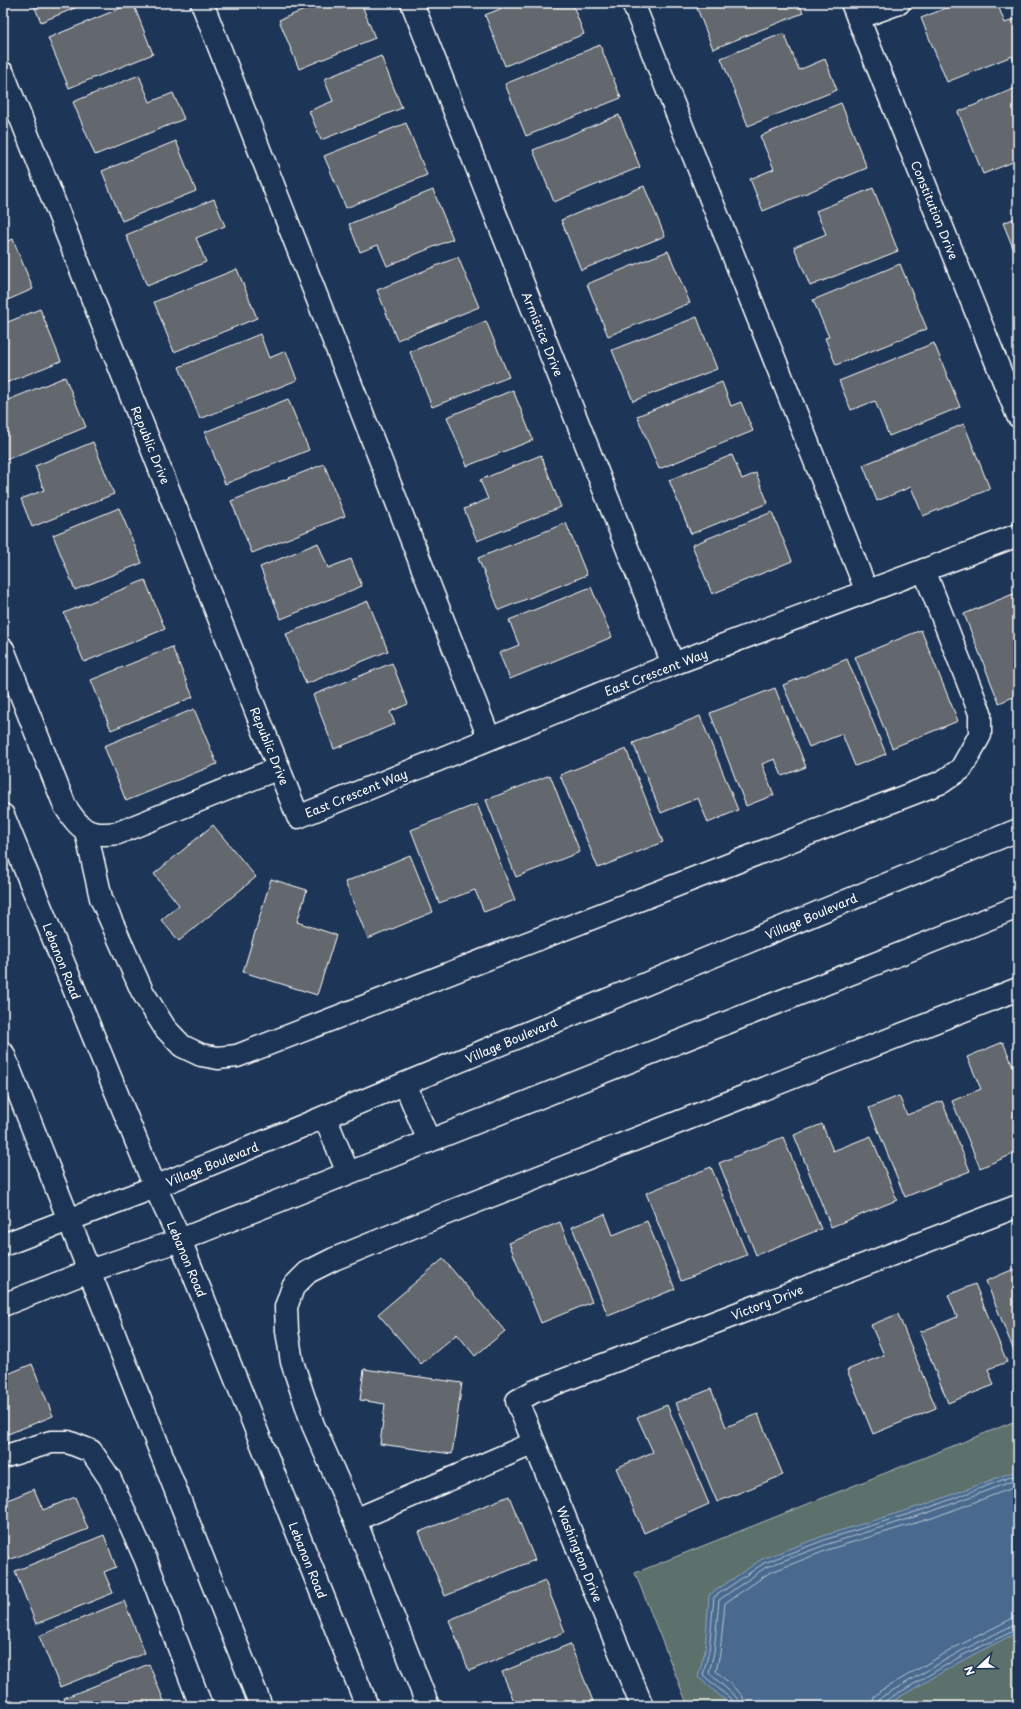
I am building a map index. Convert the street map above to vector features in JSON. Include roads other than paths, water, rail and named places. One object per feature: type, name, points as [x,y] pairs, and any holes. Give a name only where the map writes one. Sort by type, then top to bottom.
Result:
[{"type":"street","points":[[202,3],[489,738]]},
{"type":"street","name":"Armistice Drive","points":[[412,3],[673,664]]},
{"type":"street","points":[[633,3],[867,592]]},
{"type":"street","points":[[855,11],[899,3]]},
{"type":"street","name":"Constitution Drive","points":[[855,11],[1011,377],[1018,416]]},
{"type":"street","name":"Republic Drive","points":[[3,73],[298,817]]},
{"type":"street","name":"East Crescent Way","points":[[298,817],[673,664],[1018,535]]},
{"type":"street","points":[[86,831],[101,898],[142,991],[165,1028],[182,1046],[201,1055],[218,1058],[237,1056],[942,782],[962,769],[980,735],[980,713],[924,570]]},
{"type":"street","points":[[3,649],[66,806],[75,821],[86,831],[102,835],[118,833],[279,768]]},
{"type":"street","name":"Lebanon Road","points":[[3,814],[155,1187],[180,1240],[367,1706]]},
{"type":"street","name":"Village Boulevard","points":[[3,1245],[155,1187],[1018,830]]},
{"type":"street","points":[[3,1305],[89,1271],[180,1240],[1018,907]]},
{"type":"street","points":[[428,1706],[356,1520],[313,1425],[292,1362],[287,1330],[286,1306],[293,1287],[308,1272],[334,1259],[442,1215],[1018,989]]},
{"type":"street","points":[[3,1053],[260,1706]]},
{"type":"street","points":[[405,1084],[429,1141]]},
{"type":"street","points":[[325,1117],[348,1173]]},
{"type":"street","name":"Victory Drive","points":[[517,1401],[533,1392],[1018,1206]]},
{"type":"street","name":"Washington Drive","points":[[517,1401],[642,1706]]},
{"type":"street","points":[[3,1457],[51,1442],[68,1442],[91,1451],[110,1479],[143,1554],[201,1706]]},
{"type":"street","points":[[356,1520],[534,1443]]},
{"type":"water","points":[[1018,1470],[1018,1632],[965,1659],[884,1706],[732,1706],[698,1677],[705,1651],[709,1595],[762,1559],[826,1535],[927,1504]]}]
